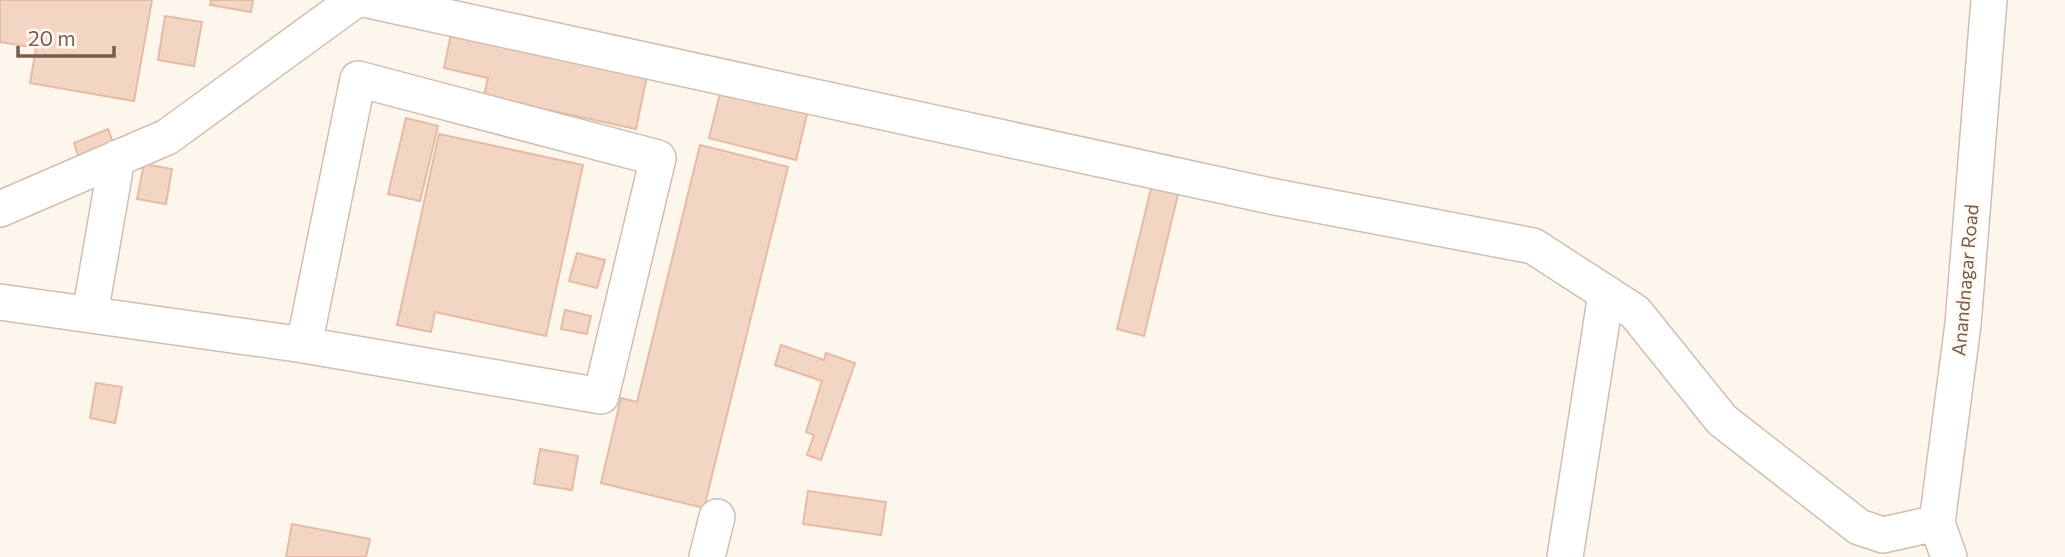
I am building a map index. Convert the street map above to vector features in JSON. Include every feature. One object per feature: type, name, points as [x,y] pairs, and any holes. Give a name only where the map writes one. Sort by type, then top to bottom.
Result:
[{"type":"street","points":[[0,209],[167,136],[355,0]]},
{"type":"street","points":[[368,0],[1270,196],[1533,246],[1634,312],[1722,420],[1859,527],[1883,535],[1937,523]]},
{"type":"street","name":"Anandnagar Road","points":[[1950,557],[1937,523],[1963,324],[1990,0]]},
{"type":"street","points":[[0,302],[304,345],[601,396],[658,158],[358,79],[304,345]]},
{"type":"street","points":[[90,314],[117,158]]},
{"type":"street","points":[[1565,557],[1606,294]]},
{"type":"street","points":[[707,557],[717,517]]},
{"type":"building","points":[[0,0],[152,0],[134,101],[30,83],[36,48],[0,42]]},
{"type":"building","points":[[211,0],[253,0],[251,12],[210,5]]},
{"type":"building","points":[[165,16],[202,22],[194,66],[158,60]]},
{"type":"building","points":[[451,34],[647,76],[636,129],[484,96],[488,78],[444,68]]},
{"type":"building","points":[[722,85],[809,106],[796,160],[709,138]]},
{"type":"building","points":[[406,118],[438,126],[420,201],[388,194]]},
{"type":"building","points":[[108,129],[114,145],[79,158],[74,143]]},
{"type":"building","points":[[439,134],[583,165],[546,336],[435,312],[431,332],[397,325]]},
{"type":"building","points":[[700,145],[788,167],[704,508],[601,483],[621,398],[637,402]]},
{"type":"building","points":[[144,164],[172,169],[166,204],[137,199]]},
{"type":"building","points":[[1154,176],[1181,182],[1144,336],[1117,329]]},
{"type":"building","points":[[577,253],[605,260],[597,288],[569,281]]},
{"type":"building","points":[[565,310],[591,316],[587,334],[561,329]]},
{"type":"building","points":[[781,345],[824,360],[826,353],[855,363],[821,460],[807,455],[814,435],[806,432],[822,381],[775,365]]},
{"type":"building","points":[[96,383],[122,387],[115,423],[90,418]]},
{"type":"building","points":[[540,449],[578,456],[572,490],[534,484]]},
{"type":"building","points":[[808,491],[886,502],[881,535],[803,524]]},
{"type":"building","points":[[292,524],[370,539],[366,557],[286,557]]}]
